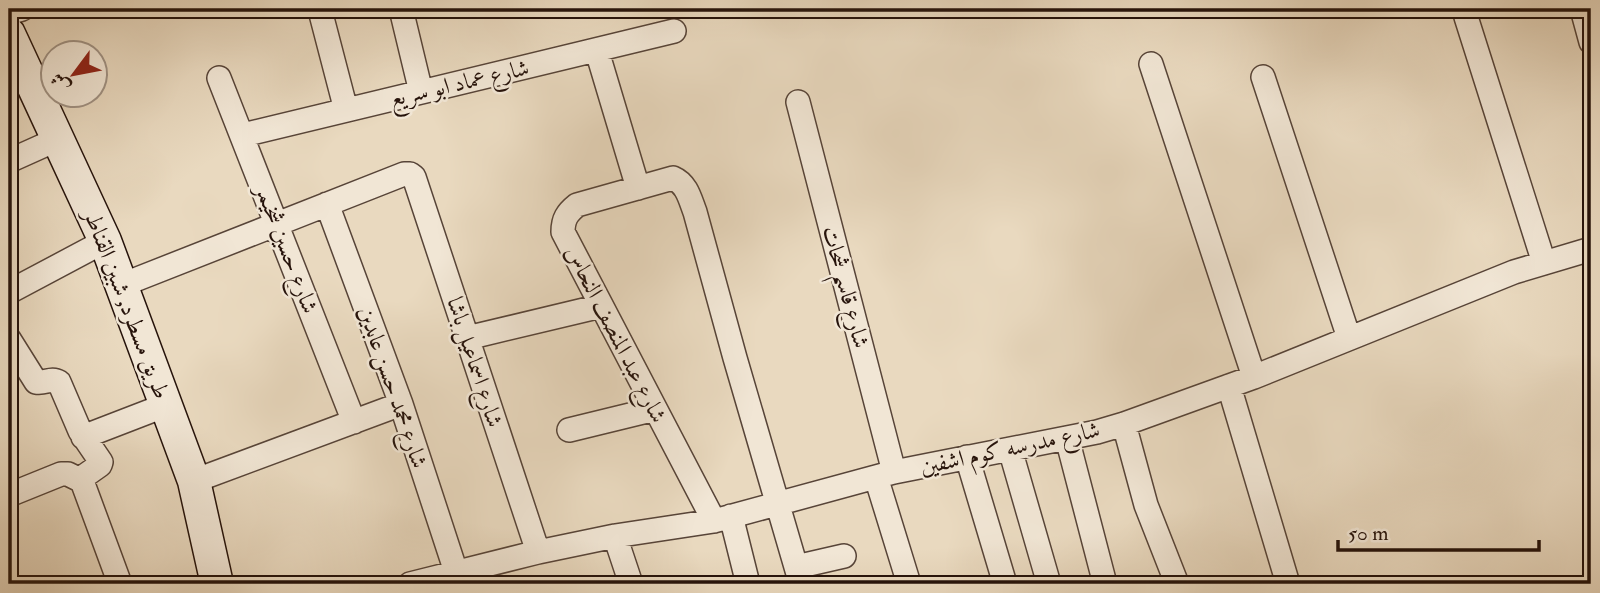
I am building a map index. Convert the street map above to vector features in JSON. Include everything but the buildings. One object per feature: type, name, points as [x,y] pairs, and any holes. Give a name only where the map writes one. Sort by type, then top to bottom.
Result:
[{"type":"main road","name":"طريق مسطرد, شبين القناطر","points":[[9,34],[105,241],[122,285],[194,481],[217,584]]},
{"type":"street","points":[[9,13],[22,9]]},
{"type":"street","points":[[401,9],[421,92]]},
{"type":"street","points":[[1582,9],[1591,42]]},
{"type":"street","points":[[321,14],[346,110]]},
{"type":"street","points":[[1466,17],[1544,262]]},
{"type":"street","name":"شارع عماد ابو سريع","points":[[243,135],[674,31]]},
{"type":"street","points":[[597,51],[638,188],[673,178],[680,181],[687,190],[798,576],[844,556]]},
{"type":"street","points":[[1151,64],[1254,377]]},
{"type":"street","points":[[1264,77],[1349,338]]},
{"type":"street","name":"شارع حسين شخيمر","points":[[219,78],[354,422]]},
{"type":"street","name":"شارع قاسم شحات","points":[[798,102],[909,584]]},
{"type":"street","points":[[9,161],[58,139]]},
{"type":"street","name":"شارع اسماعيل باشا","points":[[327,204],[404,174],[410,173],[414,177],[538,552]]},
{"type":"street","name":"شارع عبد المنصف النحاس","points":[[638,188],[577,205],[563,221],[563,232],[654,409],[722,519],[748,584]]},
{"type":"street","points":[[122,285],[327,204]]},
{"type":"street","name":"شارع محمد حسن عابدين","points":[[327,204],[401,404],[456,572]]},
{"type":"street","points":[[9,292],[105,241]]},
{"type":"street","name":"شارع مدرسه كوم اشفين","points":[[410,584],[538,552],[615,536],[722,519],[885,474],[1124,424],[1254,377],[1514,272],[1591,249]]},
{"type":"street","points":[[467,338],[601,306]]},
{"type":"street","points":[[9,339],[36,383],[52,380],[59,382],[83,437],[101,462],[83,477],[82,481]]},
{"type":"street","points":[[1229,386],[1288,584]]},
{"type":"street","points":[[194,481],[401,404]]},
{"type":"street","points":[[83,437],[166,405]]},
{"type":"street","points":[[569,430],[654,409]]},
{"type":"street","points":[[1124,424],[1146,505],[1177,584]]},
{"type":"street","points":[[1067,438],[1105,584]]},
{"type":"street","points":[[1010,449],[1049,584]]},
{"type":"street","points":[[967,457],[1005,584]]},
{"type":"street","points":[[9,495],[61,474],[68,474],[82,481],[120,584]]},
{"type":"street","points":[[615,536],[631,584]]}]
